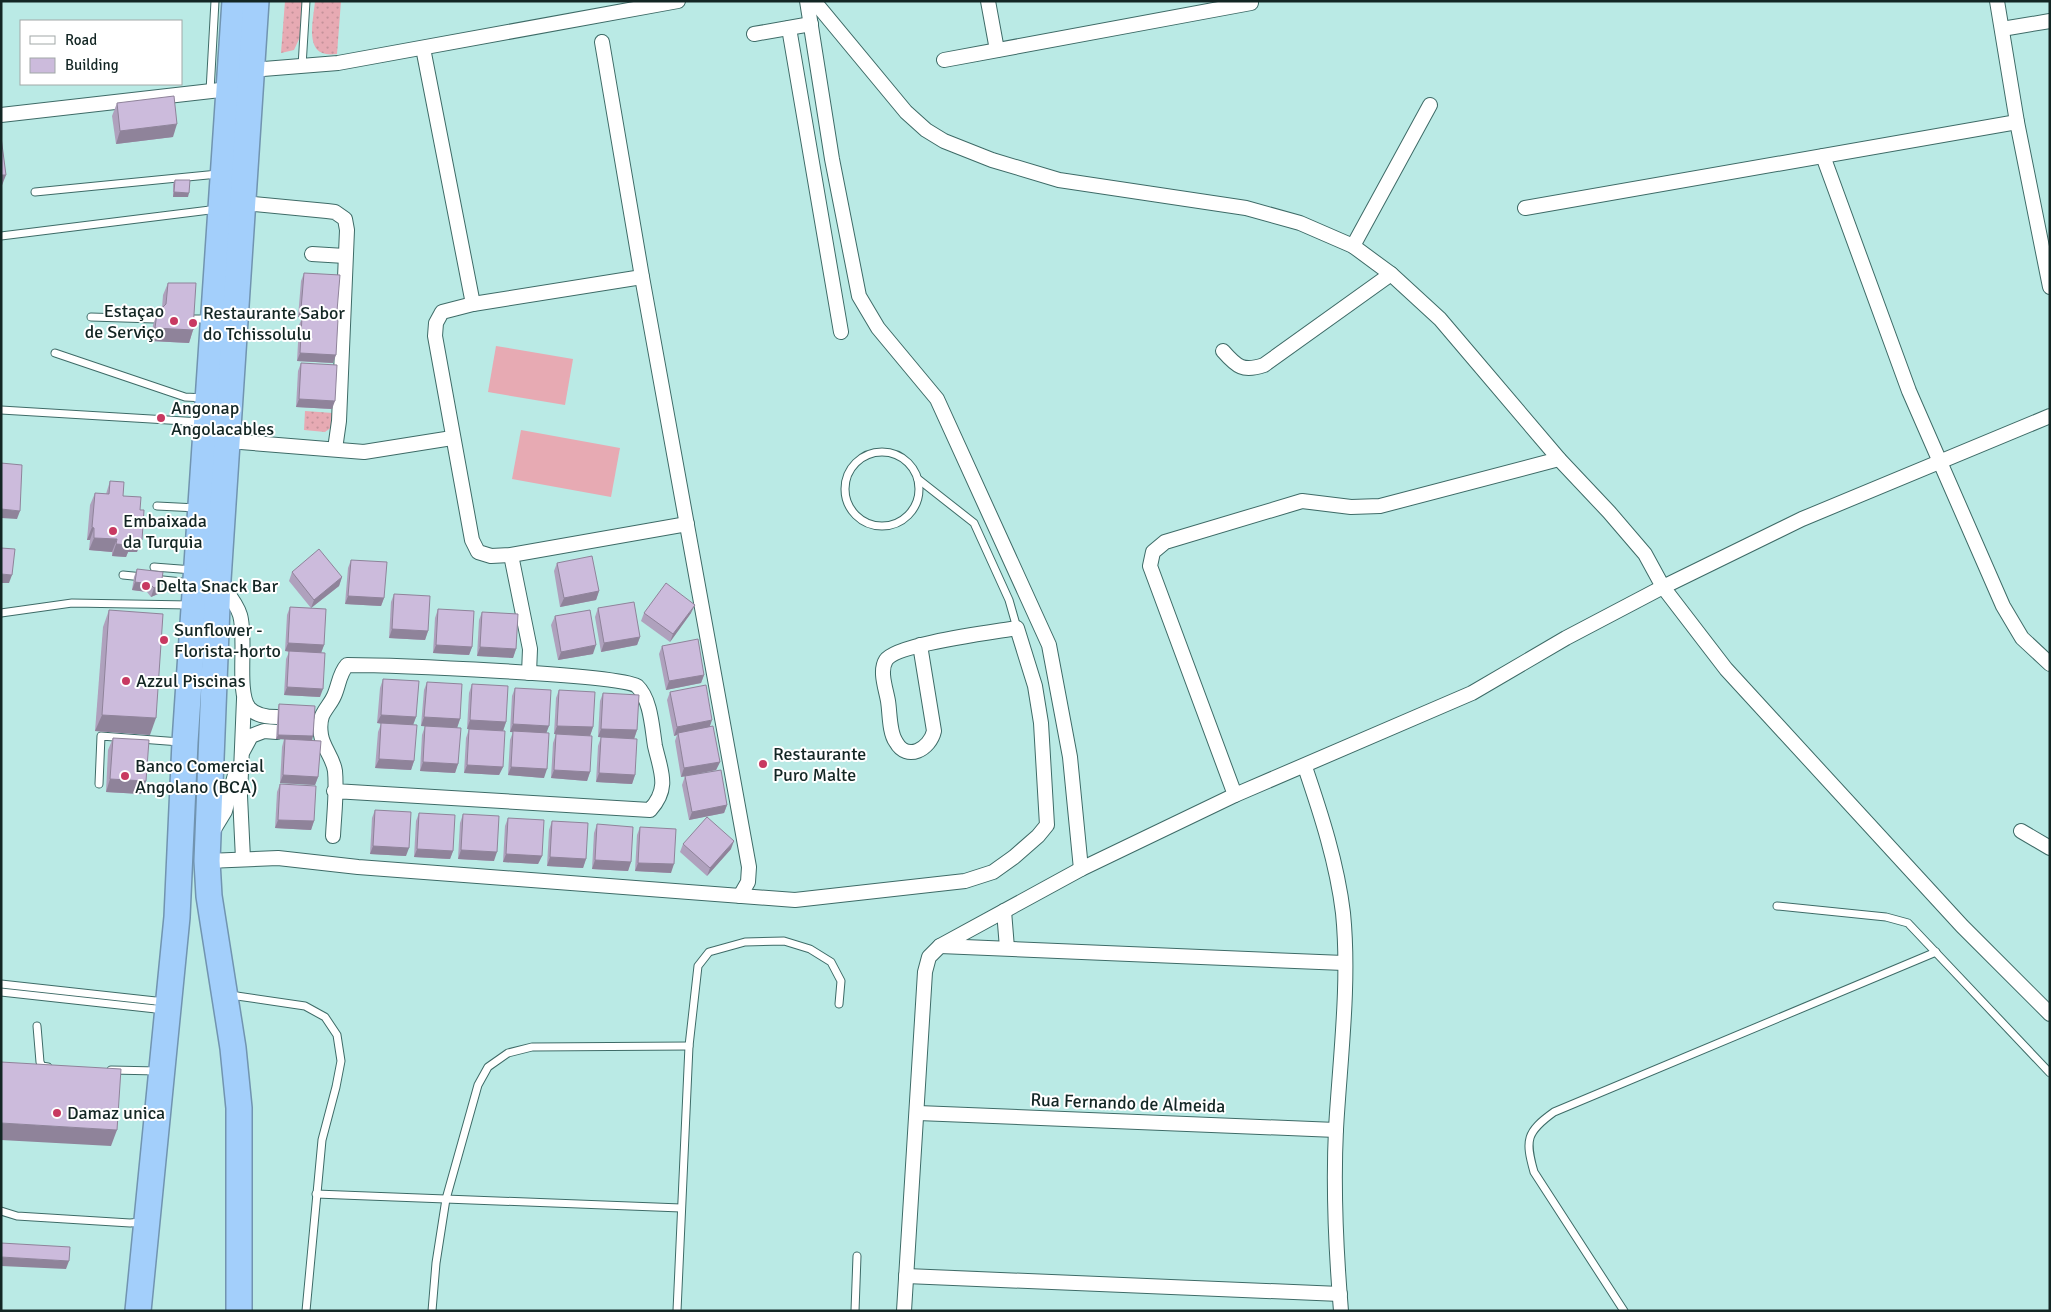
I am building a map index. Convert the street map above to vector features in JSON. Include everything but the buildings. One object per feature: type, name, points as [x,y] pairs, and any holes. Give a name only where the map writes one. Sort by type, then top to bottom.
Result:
[{"type":"highway","points":[[138,1311],[140,1273],[163,1071],[177,917],[185,742],[202,585],[228,441],[232,206],[223,174],[219,90],[235,1]]},
{"type":"highway","points":[[239,1311],[241,1277],[239,1108],[209,896],[207,850],[202,508],[208,398],[204,319],[232,206],[251,70],[256,1]]},
{"type":"highway","points":[[140,1273],[142,1289],[153,1311]]},
{"type":"highway","points":[[228,1311],[238,1293],[241,1277]]},
{"type":"street","points":[[251,70],[338,63],[678,1]]},
{"type":"street","points":[[807,1],[832,159],[860,296],[878,328],[937,399],[1049,645],[1070,757],[1081,869]]},
{"type":"street","points":[[814,1],[906,112],[926,130],[944,141],[992,160],[1059,180],[1246,208],[1300,223],[1353,246],[1391,274],[1440,319],[1559,459],[1645,554],[1664,587],[1726,669],[1962,926],[2050,1014]]},
{"type":"street","points":[[988,1],[997,50]]},
{"type":"street","points":[[1997,1],[2017,122],[2050,287]]},
{"type":"street","points":[[944,60],[1192,7],[1252,3]]},
{"type":"street","points":[[2002,30],[2050,21]]},
{"type":"street","points":[[754,34],[811,24]]},
{"type":"street","points":[[789,28],[841,332]]},
{"type":"street","points":[[602,42],[642,277],[749,867],[748,882],[740,896]]},
{"type":"street","points":[[423,48],[473,304]]},
{"type":"street","points":[[1,114],[219,90]]},
{"type":"street","points":[[1353,246],[1430,105]]},
{"type":"street","points":[[1525,208],[2017,122]]},
{"type":"street","points":[[1823,156],[1909,391],[1942,462],[2003,606],[2022,638],[2050,664]]},
{"type":"street","points":[[232,206],[335,212],[344,219],[347,230],[339,421],[335,449]]},
{"type":"street","points":[[312,254],[345,256]]},
{"type":"street","points":[[1223,352],[1232,362],[1244,369],[1252,369],[1264,365],[1391,274]]},
{"type":"street","points":[[642,277],[473,304],[442,312],[436,323],[435,336],[452,438],[475,546],[478,552],[491,556],[511,555],[687,524]]},
{"type":"street","points":[[904,1311],[918,1113],[925,972],[929,957],[940,946],[1081,869],[1235,795],[1305,767],[1472,693],[1566,638],[1802,519],[2050,416]]},
{"type":"street","points":[[228,441],[364,452],[452,438]]},
{"type":"street","points":[[1235,795],[1150,566],[1153,552],[1165,542],[1302,501],[1351,507],[1380,506],[1559,459]]},
{"type":"street","points":[[511,555],[530,648],[529,673]]},
{"type":"street","points":[[202,585],[234,602],[240,615],[243,630],[244,698],[240,816],[243,859]]},
{"type":"street","points":[[277,732],[264,731],[251,736],[242,754],[224,811],[207,850],[243,859],[289,858],[358,867],[795,900],[964,881],[993,872],[1038,836],[1047,824],[1048,809],[1041,723],[1035,686],[1017,628],[920,645],[897,651],[891,654],[884,665],[894,739],[903,750],[910,752],[923,749],[929,744],[934,731],[920,645]]},
{"type":"street","points":[[332,836],[333,760],[317,735],[317,720],[334,696],[341,671],[347,665],[529,673],[624,680],[636,684],[643,693],[647,706],[663,782],[660,799],[650,810],[334,791]]},
{"type":"street","points":[[244,698],[248,707],[256,714],[277,717]]},
{"type":"street","points":[[1305,767],[1326,829],[1343,913],[1344,963],[1336,1130],[1336,1231],[1341,1311]]},
{"type":"street","points":[[2021,830],[2050,848]]},
{"type":"street","points":[[1004,911],[1008,948]]},
{"type":"street","points":[[940,946],[1344,963]]},
{"type":"street","name":"Rua Fernando de Almeida","points":[[918,1113],[1336,1130]]},
{"type":"street","points":[[906,1276],[1340,1294]]},
{"type":"lane","points":[[216,1],[219,90]]},
{"type":"lane","points":[[302,66],[306,1]]},
{"type":"lane","points":[[36,192],[223,174]]},
{"type":"lane","points":[[1,236],[232,206]]},
{"type":"lane","points":[[91,318],[155,319]]},
{"type":"lane","points":[[55,353],[185,397],[208,398]]},
{"type":"lane","points":[[1,410],[207,422]]},
{"type":"lane","points":[[918,479],[919,492],[916,504],[909,515],[898,522],[886,526],[873,525],[861,520],[852,511],[846,499],[847,476],[853,466],[872,453],[884,451],[895,454],[905,460],[913,468],[918,479],[974,523],[1009,600],[1017,628]]},
{"type":"lane","points":[[157,506],[202,508]]},
{"type":"lane","points":[[154,567],[202,585]]},
{"type":"lane","points":[[123,575],[202,585]]},
{"type":"lane","points":[[1,613],[202,585]]},
{"type":"lane","points":[[98,784],[101,736],[185,742]]},
{"type":"lane","points":[[1777,906],[1897,919],[1912,927],[2050,1072]]},
{"type":"lane","points":[[677,1311],[689,1046],[698,966],[709,952],[745,942],[784,941],[810,949],[831,962],[841,981],[838,1004]]},
{"type":"lane","points":[[1624,1311],[1534,1172],[1527,1148],[1536,1125],[1554,1112],[1936,952]]},
{"type":"lane","points":[[1,984],[168,1006]]},
{"type":"lane","points":[[1,992],[168,1006]]},
{"type":"lane","points":[[224,994],[305,1006],[325,1017],[336,1034],[340,1061],[336,1087],[322,1140],[306,1311]]},
{"type":"lane","points":[[37,1026],[40,1062],[45,1067],[54,1068]]},
{"type":"lane","points":[[432,1311],[436,1263],[446,1199],[478,1085],[488,1067],[508,1053],[532,1047],[689,1046]]},
{"type":"lane","points":[[100,1069],[163,1071]]},
{"type":"lane","points":[[316,1194],[681,1208]]},
{"type":"lane","points":[[1,1211],[17,1216],[130,1223],[146,1221]]},
{"type":"lane","points":[[855,1311],[856,1256]]},
{"type":"shaded area","points":[[285,1],[303,1],[300,37],[294,50],[281,53]]},
{"type":"shaded area","points":[[315,1],[341,1],[337,54],[326,54],[319,51],[312,38]]},
{"type":"shaded area","points":[[496,346],[573,359],[565,405],[488,392]]},
{"type":"shaded area","points":[[305,411],[333,413],[332,427],[325,432],[304,430]]},
{"type":"shaded area","points":[[521,430],[620,448],[611,497],[512,479]]},
{"type":"place","name":"Estaçao de Serviço","points":[[174,321]]},
{"type":"place","name":"Restaurante Sabor do Tchissolulu","points":[[193,323]]},
{"type":"place","name":"Angonap Angolacables","points":[[161,418]]},
{"type":"place","name":"Embaixada da Turquia","points":[[113,531]]},
{"type":"place","name":"Delta Snack Bar","points":[[146,586]]},
{"type":"place","name":"Sunflower - Florista-horto","points":[[164,640]]},
{"type":"place","name":"Azzul Piscinas","points":[[126,681]]},
{"type":"place","name":"Restaurante Puro Malte","points":[[763,764]]},
{"type":"place","name":"Banco Comercial Angolano (BCA)","points":[[125,776]]},
{"type":"place","name":"Damaz unica","points":[[57,1113]]}]
